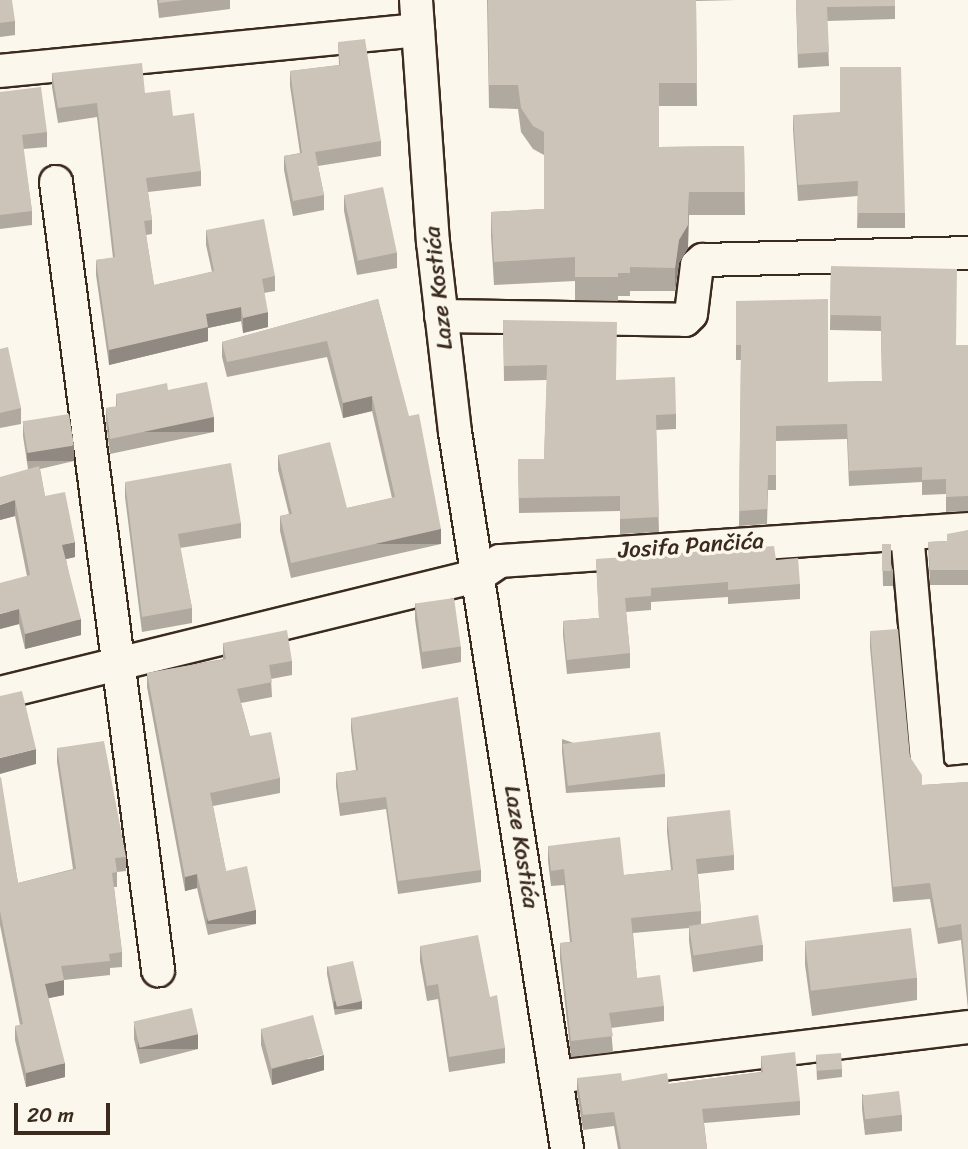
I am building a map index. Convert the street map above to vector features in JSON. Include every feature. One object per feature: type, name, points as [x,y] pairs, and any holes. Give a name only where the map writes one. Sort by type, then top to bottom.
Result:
[{"type":"street","points":[[0,71],[417,15]]},
{"type":"street","name":"Laze Kostića","points":[[417,15],[441,316],[567,1149]]},
{"type":"street","points":[[56,182],[158,970]]},
{"type":"street","points":[[441,316],[685,320],[691,314],[697,265],[703,260],[968,253]]},
{"type":"street","name":"Josifa Pančića","points":[[479,575],[500,561],[529,557],[968,528]]},
{"type":"street","points":[[907,533],[928,771],[942,784],[968,781]]},
{"type":"street","points":[[0,693],[479,575]]},
{"type":"street","points":[[556,1077],[968,1027]]},
{"type":"building","points":[[0,0],[12,0],[15,21],[0,23]]},
{"type":"building","points":[[159,0],[184,0],[159,3]]},
{"type":"building","points":[[488,0],[696,0],[697,83],[659,83],[659,147],[744,146],[745,192],[689,192],[688,225],[679,240],[675,268],[630,267],[630,273],[618,273],[618,277],[575,277],[575,257],[494,262],[491,212],[544,209],[544,132],[533,126],[521,108],[518,85],[489,85]]},
{"type":"building","points":[[796,0],[895,0],[895,6],[827,7],[829,52],[798,54]]},
{"type":"building","points":[[365,39],[381,141],[315,152],[324,195],[293,201],[284,156],[302,153],[290,71],[340,65],[338,42]]},
{"type":"building","points":[[142,63],[145,93],[170,90],[173,116],[194,113],[201,171],[146,178],[152,220],[144,221],[154,285],[214,271],[206,230],[264,219],[275,276],[262,279],[268,312],[243,318],[241,307],[206,314],[208,327],[109,350],[96,260],[115,257],[97,103],[58,108],[52,73]]},
{"type":"building","points":[[840,67],[901,67],[905,213],[857,213],[858,181],[798,185],[793,115],[840,112]]},
{"type":"building","points":[[41,87],[47,132],[22,135],[32,211],[0,215],[0,92]]},
{"type":"building","points":[[383,187],[397,253],[358,261],[344,195]]},
{"type":"building","points":[[831,266],[957,269],[956,345],[968,345],[968,496],[946,497],[946,479],[922,480],[922,467],[849,471],[847,424],[776,426],[776,475],[768,475],[767,509],[739,511],[741,345],[736,345],[736,301],[828,299],[828,382],[882,381],[881,316],[830,315]]},
{"type":"building","points":[[378,299],[409,416],[419,414],[441,529],[291,563],[280,516],[292,514],[278,455],[330,442],[347,508],[395,497],[372,396],[343,403],[327,341],[227,362],[222,342]]},
{"type":"building","points":[[503,320],[617,322],[616,380],[675,377],[676,414],[656,415],[659,517],[620,519],[620,496],[519,498],[518,459],[544,459],[547,365],[504,366]]},
{"type":"building","points":[[8,347],[21,408],[0,413],[0,349]]},
{"type":"building","points":[[207,382],[214,417],[110,439],[106,408],[117,406],[116,394],[167,383],[168,390]]},
{"type":"building","points":[[69,414],[74,446],[28,453],[23,421]]},
{"type":"building","points":[[231,463],[241,523],[178,534],[192,608],[142,617],[125,482]]},
{"type":"building","points":[[39,466],[45,496],[65,492],[75,542],[62,545],[81,619],[25,634],[19,609],[0,614],[0,583],[30,575],[15,500],[0,505],[0,477]]},
{"type":"building","points":[[968,530],[968,570],[930,570],[928,542],[947,541],[947,534]]},
{"type":"building","points":[[882,544],[891,544],[891,571],[882,571]]},
{"type":"building","points":[[774,546],[776,560],[798,558],[800,584],[728,590],[728,582],[651,588],[651,596],[625,598],[630,653],[567,660],[563,621],[599,618],[596,559]]},
{"type":"building","points":[[454,598],[461,647],[422,652],[415,603]]},
{"type":"building","points":[[898,629],[910,757],[922,775],[922,785],[968,782],[968,994],[961,924],[938,928],[930,883],[893,887],[870,631]]},
{"type":"building","points":[[287,630],[292,661],[269,665],[272,682],[237,689],[250,736],[271,732],[280,778],[210,793],[226,871],[247,866],[256,910],[208,921],[197,874],[185,877],[147,673],[226,659],[223,643]]},
{"type":"building","points":[[22,691],[36,749],[0,758],[0,696]]},
{"type":"building","points":[[458,697],[481,870],[398,881],[386,797],[340,803],[336,773],[358,770],[351,718]]},
{"type":"building","points":[[660,732],[665,774],[568,786],[563,744]]},
{"type":"building","points":[[104,741],[126,857],[115,858],[117,872],[112,873],[122,952],[109,954],[110,961],[61,966],[64,980],[45,984],[65,1063],[26,1073],[15,1026],[23,1024],[0,911],[0,778],[18,883],[76,869],[57,748]]},
{"type":"building","points":[[730,810],[734,855],[696,859],[701,911],[631,918],[637,978],[660,975],[664,1006],[609,1013],[613,1036],[571,1041],[560,943],[572,942],[564,869],[551,871],[548,846],[620,837],[624,875],[673,870],[667,817]]},
{"type":"building","points":[[758,915],[763,945],[694,956],[689,926]]},
{"type":"building","points":[[911,928],[917,978],[811,991],[805,941]]},
{"type":"building","points":[[478,935],[490,997],[497,995],[505,1048],[449,1057],[438,984],[427,986],[420,946]]},
{"type":"building","points":[[353,961],[362,1001],[337,1007],[328,967]]},
{"type":"building","points":[[192,1008],[198,1034],[140,1048],[134,1021]]},
{"type":"building","points":[[313,1015],[324,1055],[271,1069],[261,1029]]},
{"type":"building","points":[[795,1052],[800,1101],[702,1109],[707,1149],[621,1149],[614,1112],[583,1115],[577,1078],[621,1073],[622,1081],[667,1073],[669,1084],[763,1072],[761,1056]]},
{"type":"building","points":[[841,1053],[842,1069],[817,1071],[816,1055]]},
{"type":"building","points":[[899,1091],[902,1115],[865,1119],[862,1096]]}]
